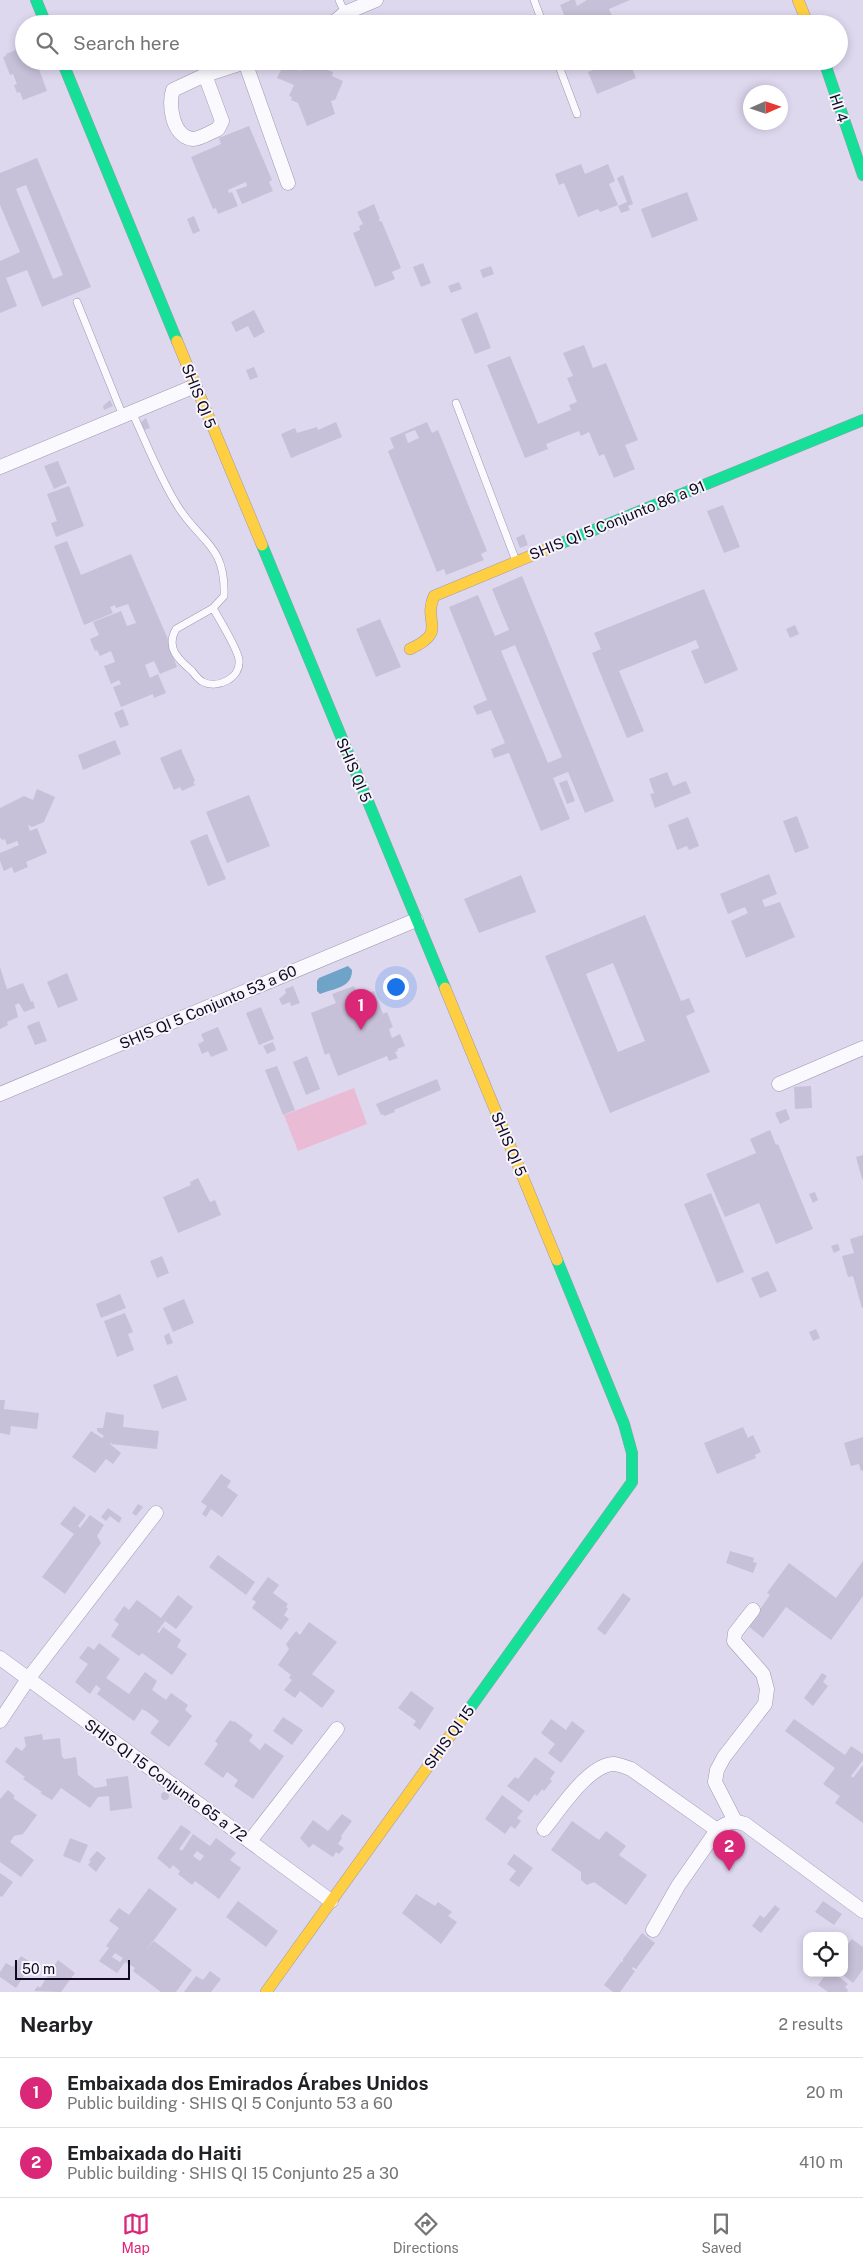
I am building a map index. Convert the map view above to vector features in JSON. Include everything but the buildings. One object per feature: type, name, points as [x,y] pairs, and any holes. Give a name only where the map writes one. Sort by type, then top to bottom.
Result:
[{"type":"street","points":[[36,0],[42,15]]},
{"type":"street","points":[[345,15],[376,0]]},
{"type":"street","points":[[798,0],[804,15]]},
{"type":"street","name":"SHIS QI 5","points":[[66,70],[617,1405],[629,1439],[635,1466],[632,1482]]},
{"type":"street","points":[[205,75],[222,121],[222,126],[194,139],[186,137],[177,128],[170,108],[170,98],[173,90],[205,75],[221,70]]},
{"type":"street","points":[[249,70],[288,183]]},
{"type":"street","name":"HI 4","points":[[827,70],[837,103],[863,175]]},
{"type":"street","name":"HI 4","points":[[829,70],[859,128]]},
{"type":"street","points":[[0,467],[195,386]]},
{"type":"street","name":"SHIS QI 5 Conjunto 86 a 91","points":[[410,649],[428,640],[432,632],[430,602],[434,596],[863,420]]},
{"type":"street","name":"SHIS QI 5 Conjunto 53 a 60","points":[[0,1094],[416,920]]},
{"type":"street","points":[[779,1084],[863,1048]]},
{"type":"street","name":"SHIS QI 15","points":[[266,1992],[632,1482]]},
{"type":"street","points":[[0,1721],[28,1679],[156,1513]]},
{"type":"street","points":[[735,1821],[715,1782],[717,1770],[724,1757],[765,1704],[767,1688],[763,1674],[734,1641],[735,1633],[753,1610]]},
{"type":"street","name":"SHIS QI 15 Conjunto 65 a 72","points":[[0,1658],[332,1901]]},
{"type":"street","points":[[250,1841],[337,1729]]},
{"type":"street","points":[[544,1829],[586,1778],[601,1768],[615,1764],[631,1769],[717,1830]]},
{"type":"street","points":[[654,1930],[678,1886],[717,1830],[725,1824],[735,1821],[745,1824],[863,1911]]},
{"type":"lane","points":[[337,15],[339,0]]},
{"type":"lane","points":[[534,0],[540,15]]},
{"type":"lane","points":[[560,70],[577,114]]},
{"type":"lane","points":[[77,302],[128,414],[177,506],[218,555],[225,577],[224,596],[213,608],[176,629],[172,644],[176,656],[203,682],[218,685],[231,678],[239,669],[239,659],[213,608]]},
{"type":"lane","points":[[456,403],[516,561]]},
{"type":"shaded area","points":[[354,1088],[367,1124],[298,1151],[284,1115]]},
{"type":"water","points":[[348,966],[352,970],[346,984],[320,994],[317,991],[317,981],[319,978]]},
{"type":"traffic: fast","points":[[36,0],[42,15]]},
{"type":"traffic: fast","points":[[66,70],[177,341]]},
{"type":"traffic: fast","points":[[827,70],[863,175]]},
{"type":"traffic: fast","points":[[552,547],[863,420]]},
{"type":"traffic: fast","points":[[262,545],[445,988]]},
{"type":"traffic: fast","points":[[465,1715],[632,1482],[632,1453],[624,1424],[557,1260]]},
{"type":"traffic: slow","points":[[798,0],[804,15]]},
{"type":"traffic: slow","points":[[177,341],[262,545]]},
{"type":"traffic: slow","points":[[410,649],[422,643],[429,637],[432,631],[431,605],[434,596],[552,547]]},
{"type":"traffic: slow","points":[[445,988],[557,1260]]},
{"type":"traffic: slow","points":[[266,1992],[465,1715]]},
{"type":"place","name":"Embaixada dos Emirados Árabes Unidos","points":[[361,1030]]},
{"type":"place","name":"Embaixada do Haiti","points":[[729,1871]]}]
